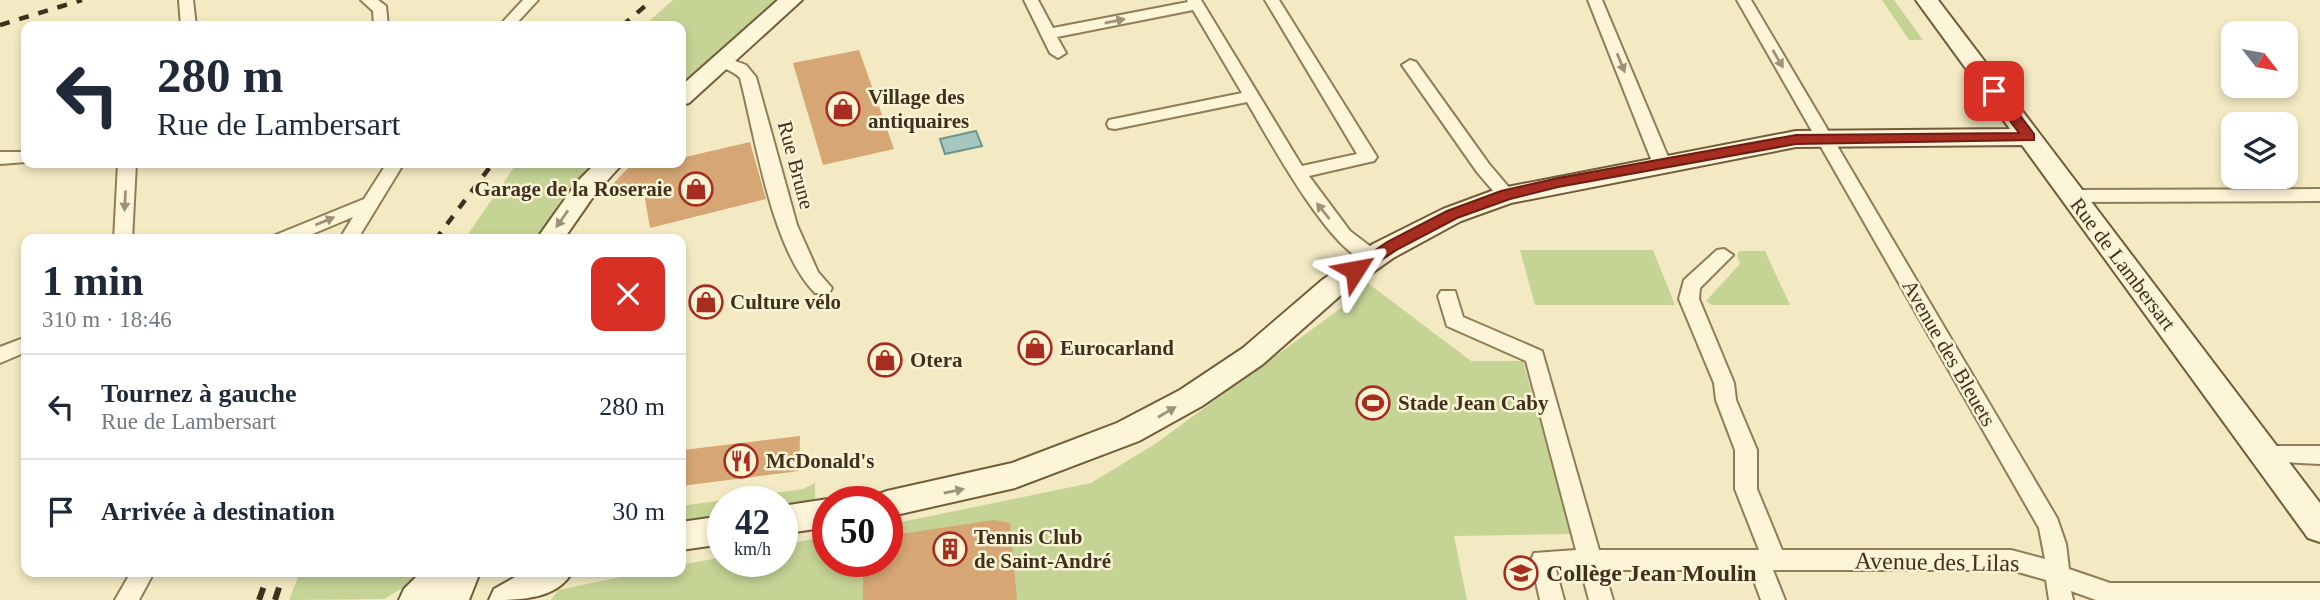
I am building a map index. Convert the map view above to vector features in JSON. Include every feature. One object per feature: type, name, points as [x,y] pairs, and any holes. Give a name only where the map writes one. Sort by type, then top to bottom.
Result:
[{"type":"main road","points":[[686,93],[791,0]]},
{"type":"main road","name":"Rue de Lambersart","points":[[1927,0],[2320,528]]},
{"type":"main road","points":[[903,500],[1015,475],[1128,432],[1191,398],[1252,356],[1331,288],[1372,258],[1452,215],[1506,195],[1787,141],[1825,138],[2029,137]]},
{"type":"main road","points":[[553,234],[580,195],[605,168]]},
{"type":"main road","points":[[686,535],[707,532]]},
{"type":"main road","points":[[416,600],[439,577]]},
{"type":"main road","points":[[452,600],[461,577]]},
{"type":"street","points":[[186,0],[188,21]]},
{"type":"street","points":[[368,0],[381,9],[382,21]]},
{"type":"street","points":[[511,21],[531,0]]},
{"type":"street","points":[[1031,0],[1058,53]]},
{"type":"street","points":[[1272,0],[1373,165],[1297,173]]},
{"type":"street","points":[[1595,0],[1662,164]]},
{"type":"street","name":"Avenue des Bleuets","points":[[1744,0],[2049,525],[2057,548],[2056,573],[2061,600]]},
{"type":"street","points":[[1048,34],[1195,2],[1297,173],[1327,216],[1372,258]]},
{"type":"street","name":"Rue Brune","points":[[722,61],[740,68],[748,76],[788,226],[808,275],[822,288]]},
{"type":"street","points":[[1410,65],[1482,169],[1506,195]]},
{"type":"street","points":[[1115,124],[1251,96]]},
{"type":"street","points":[[0,158],[21,157]]},
{"type":"street","points":[[123,234],[127,168]]},
{"type":"street","points":[[352,234],[392,168]]},
{"type":"street","points":[[2073,196],[2320,195]]},
{"type":"street","points":[[295,234],[371,203]]},
{"type":"street","points":[[1724,255],[1691,285],[1689,299],[1724,383],[1726,400],[1745,450],[1746,489],[1767,561],[1773,600]]},
{"type":"street","points":[[1448,296],[1454,321],[1535,356],[1601,600]]},
{"type":"street","points":[[0,355],[21,346]]},
{"type":"street","points":[[2266,455],[2320,455]]},
{"type":"street","name":"Avenue des Lilas","points":[[1552,600],[1542,559],[2011,560],[2056,573],[2082,586],[2110,593],[2320,593]]},
{"type":"street","points":[[127,600],[140,577]]},
{"type":"green space","points":[[673,0],[778,0],[686,82],[686,21],[649,21]]},
{"type":"green space","points":[[1882,0],[1894,0],[1923,40],[1909,40]]},
{"type":"green space","points":[[514,168],[592,168],[565,194],[540,234],[468,234]]},
{"type":"green space","points":[[1520,250],[1653,250],[1675,305],[1535,305]]},
{"type":"green space","points":[[1739,251],[1765,251],[1790,305],[1712,305],[1706,301],[1740,264],[1737,256]]},
{"type":"green space","name":"Stade Jean Caby","points":[[1365,281],[1471,361],[1523,361],[1571,534],[1454,536],[1467,600],[551,600],[558,590],[622,577],[686,577],[686,564],[707,560],[707,577],[798,577],[798,542],[812,539],[812,577],[903,577],[903,522],[1091,483],[1155,444],[1341,308]]},
{"type":"green space","points":[[815,483],[815,486],[812,486],[812,500],[798,502],[798,490]]},
{"type":"green space","points":[[707,502],[707,518],[686,521],[686,505]]},
{"type":"green space","points":[[298,577],[421,577],[384,599],[289,600]]},
{"type":"water","points":[[976,131],[982,146],[945,154],[940,139]]},
{"type":"building","name":"Village des antiquaires","points":[[859,50],[894,149],[823,165],[793,63]]},
{"type":"building","name":"Garage de la Roseraie","points":[[750,142],[766,199],[650,228],[644,193],[612,185],[628,168],[686,168],[686,157]]},
{"type":"building","name":"McDonald's","points":[[800,436],[799,471],[686,485],[686,450]]},
{"type":"building","name":"Tennis Club de Saint-André","points":[[994,520],[1010,523],[1017,600],[863,600],[863,577],[903,577],[903,534]]},
{"type":"railway","points":[[0,25],[82,0]]},
{"type":"railway","points":[[628,21],[652,0]]},
{"type":"railway","points":[[440,234],[489,168]]},
{"type":"railway","points":[[259,600],[267,577]]},
{"type":"railway","points":[[275,600],[282,577]]},
{"type":"place","name":"Village des antiquaires","points":[[843,109]]},
{"type":"place","name":"Garage de la Roseraie","points":[[696,189]]},
{"type":"place","name":"Culture vélo","points":[[706,302]]},
{"type":"place","name":"Eurocarland","points":[[1035,348]]},
{"type":"place","name":"Otera","points":[[885,360]]},
{"type":"place","name":"Stade Jean Caby","points":[[1373,403]]},
{"type":"place","name":"McDonald's","points":[[741,461]]},
{"type":"place","name":"Tennis Club de Saint-André","points":[[950,549]]},
{"type":"place","name":"Collège Jean Moulin","points":[[1521,573]]},
{"type":"route","points":[[1355,270],[1383,251],[1452,215],[1536,187],[1796,139],[2029,137],[1994,91]]}]
